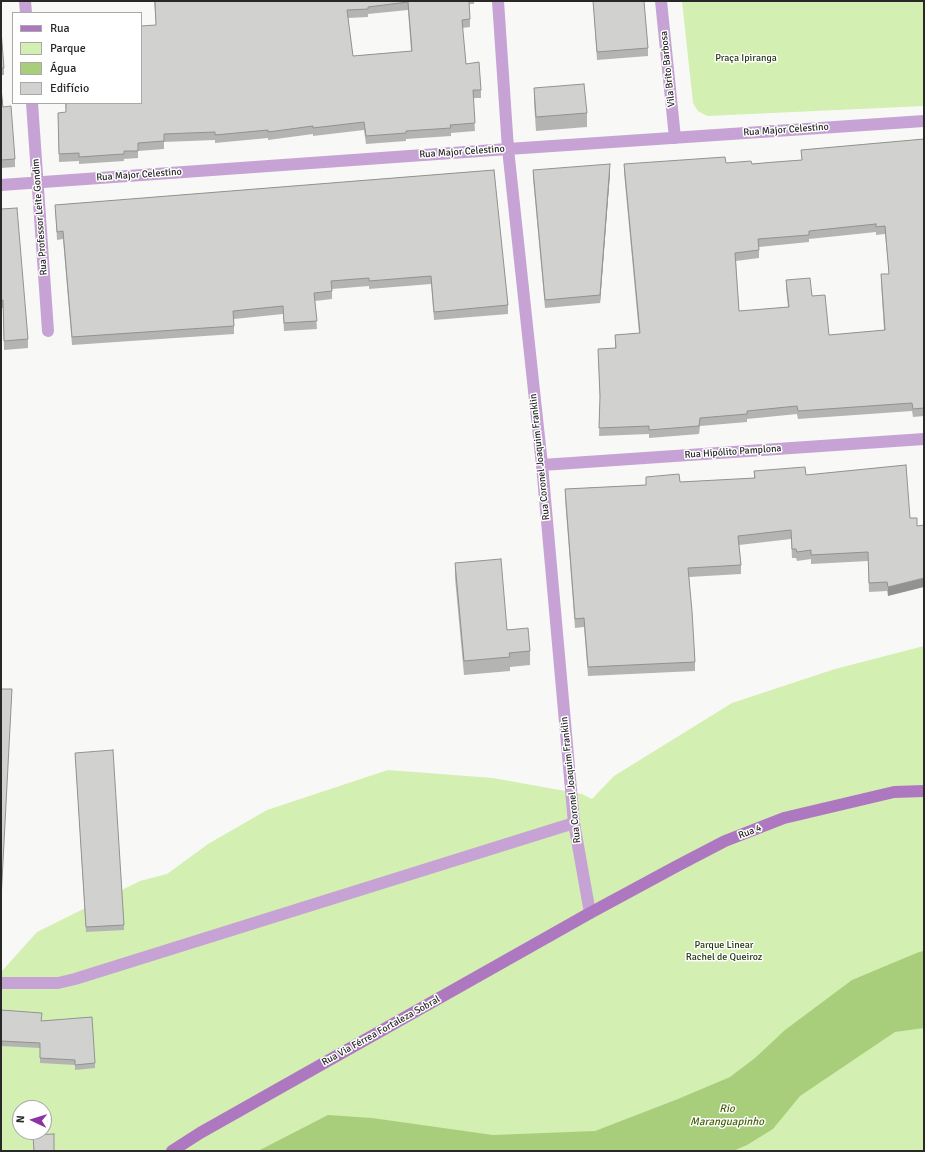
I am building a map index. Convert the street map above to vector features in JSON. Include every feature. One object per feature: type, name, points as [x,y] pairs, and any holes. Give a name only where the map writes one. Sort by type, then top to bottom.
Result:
[{"type":"main road","name":"Rua 4","points":[[590,913],[725,841],[784,818],[894,792],[924,791]]},
{"type":"main road","name":"Rua Via Férrea Fortaleza Sobral","points":[[172,1151],[200,1133],[590,913]]},
{"type":"street","points":[[25,1],[26,12]]},
{"type":"street","name":"Rua Coronel Joaquim Franklin","points":[[498,1],[508,149],[542,465],[574,823],[590,913]]},
{"type":"street","name":"Vila Brito Barbosa","points":[[661,1],[675,138]]},
{"type":"street","name":"Rua Professor Leite Gondim","points":[[32,104],[48,331]]},
{"type":"street","name":"Rua Major Celestino","points":[[1,185],[924,121]]},
{"type":"street","name":"Rua Hipólito Pamplona","points":[[542,465],[924,439]]},
{"type":"street","points":[[1,983],[58,983],[75,980],[574,823]]},
{"type":"green space","name":"Praça Ipiranga","points":[[682,1],[924,1],[924,106],[707,116],[698,111],[693,103]]},
{"type":"green space","name":"Parque Linear Rachel de Queiroz","points":[[924,646],[924,1151],[1,1151],[1,972],[37,932],[140,881],[167,874],[208,844],[267,810],[388,770],[493,778],[582,794],[592,799],[614,776],[732,703],[835,669]]},
{"type":"water","name":"Rio Maranguapinho","points":[[924,951],[924,1028],[895,1032],[800,1096],[773,1129],[747,1145],[733,1151],[258,1151],[328,1115],[372,1118],[493,1135],[595,1131],[730,1077],[755,1058],[785,1030],[852,980]]},
{"type":"building","points":[[155,1],[469,1],[470,19],[462,20],[466,64],[479,62],[481,90],[473,90],[475,123],[450,125],[451,128],[406,131],[406,133],[366,136],[364,122],[313,128],[313,126],[268,132],[268,130],[215,135],[215,132],[164,134],[164,141],[138,143],[138,151],[124,151],[124,154],[79,157],[79,153],[59,154],[58,113],[66,112],[66,104],[142,104],[142,26],[156,25]],"holes":[[[408,2],[412,51],[353,56],[347,10],[368,9],[368,7]]]},
{"type":"building","points":[[593,1],[644,1],[648,48],[597,52]]},
{"type":"building","points":[[1,30],[4,68],[1,68]]},
{"type":"building","points":[[584,84],[587,113],[536,117],[534,88]]},
{"type":"building","points":[[1,88],[3,107],[11,106],[15,159],[1,160]]},
{"type":"building","points":[[924,139],[924,408],[913,409],[912,403],[798,411],[797,406],[747,411],[747,414],[700,418],[699,426],[649,430],[649,426],[599,428],[600,396],[598,349],[616,348],[615,335],[640,333],[624,164],[725,157],[726,163],[751,161],[752,164],[802,160],[801,150]],"holes":[[[876,224],[876,227],[885,226],[889,274],[881,274],[885,330],[829,335],[825,295],[812,296],[810,278],[786,280],[789,307],[739,311],[735,253],[759,250],[758,239],[809,235],[809,231]]]},
{"type":"building","points":[[610,164],[600,295],[545,300],[533,170]]},
{"type":"building","points":[[494,170],[508,305],[434,312],[431,276],[369,281],[369,278],[331,281],[332,291],[314,293],[317,321],[284,323],[283,306],[233,311],[234,326],[72,337],[63,231],[57,232],[55,205]]},
{"type":"building","points":[[17,208],[28,339],[4,341],[3,300],[1,300],[1,209]]},
{"type":"building","points":[[906,465],[910,518],[917,518],[917,526],[924,525],[924,578],[888,587],[887,582],[869,583],[868,552],[811,555],[811,550],[797,552],[796,549],[792,549],[791,530],[738,536],[741,565],[688,568],[695,662],[588,667],[584,618],[575,619],[565,489],[646,485],[646,477],[679,474],[680,482],[755,478],[754,471],[805,467],[806,475]]},
{"type":"building","points":[[501,559],[507,630],[528,628],[530,651],[509,653],[510,657],[464,661],[455,563]]},
{"type":"building","points":[[1,689],[12,689],[1,900]]},
{"type":"building","points":[[113,750],[124,925],[86,927],[75,753]]},
{"type":"building","points":[[1,1010],[42,1013],[41,1021],[92,1017],[95,1063],[75,1065],[75,1060],[40,1058],[40,1043],[1,1041]]},
{"type":"building","points":[[52,1134],[54,1134],[54,1151],[34,1151],[33,1140],[52,1140]]}]
